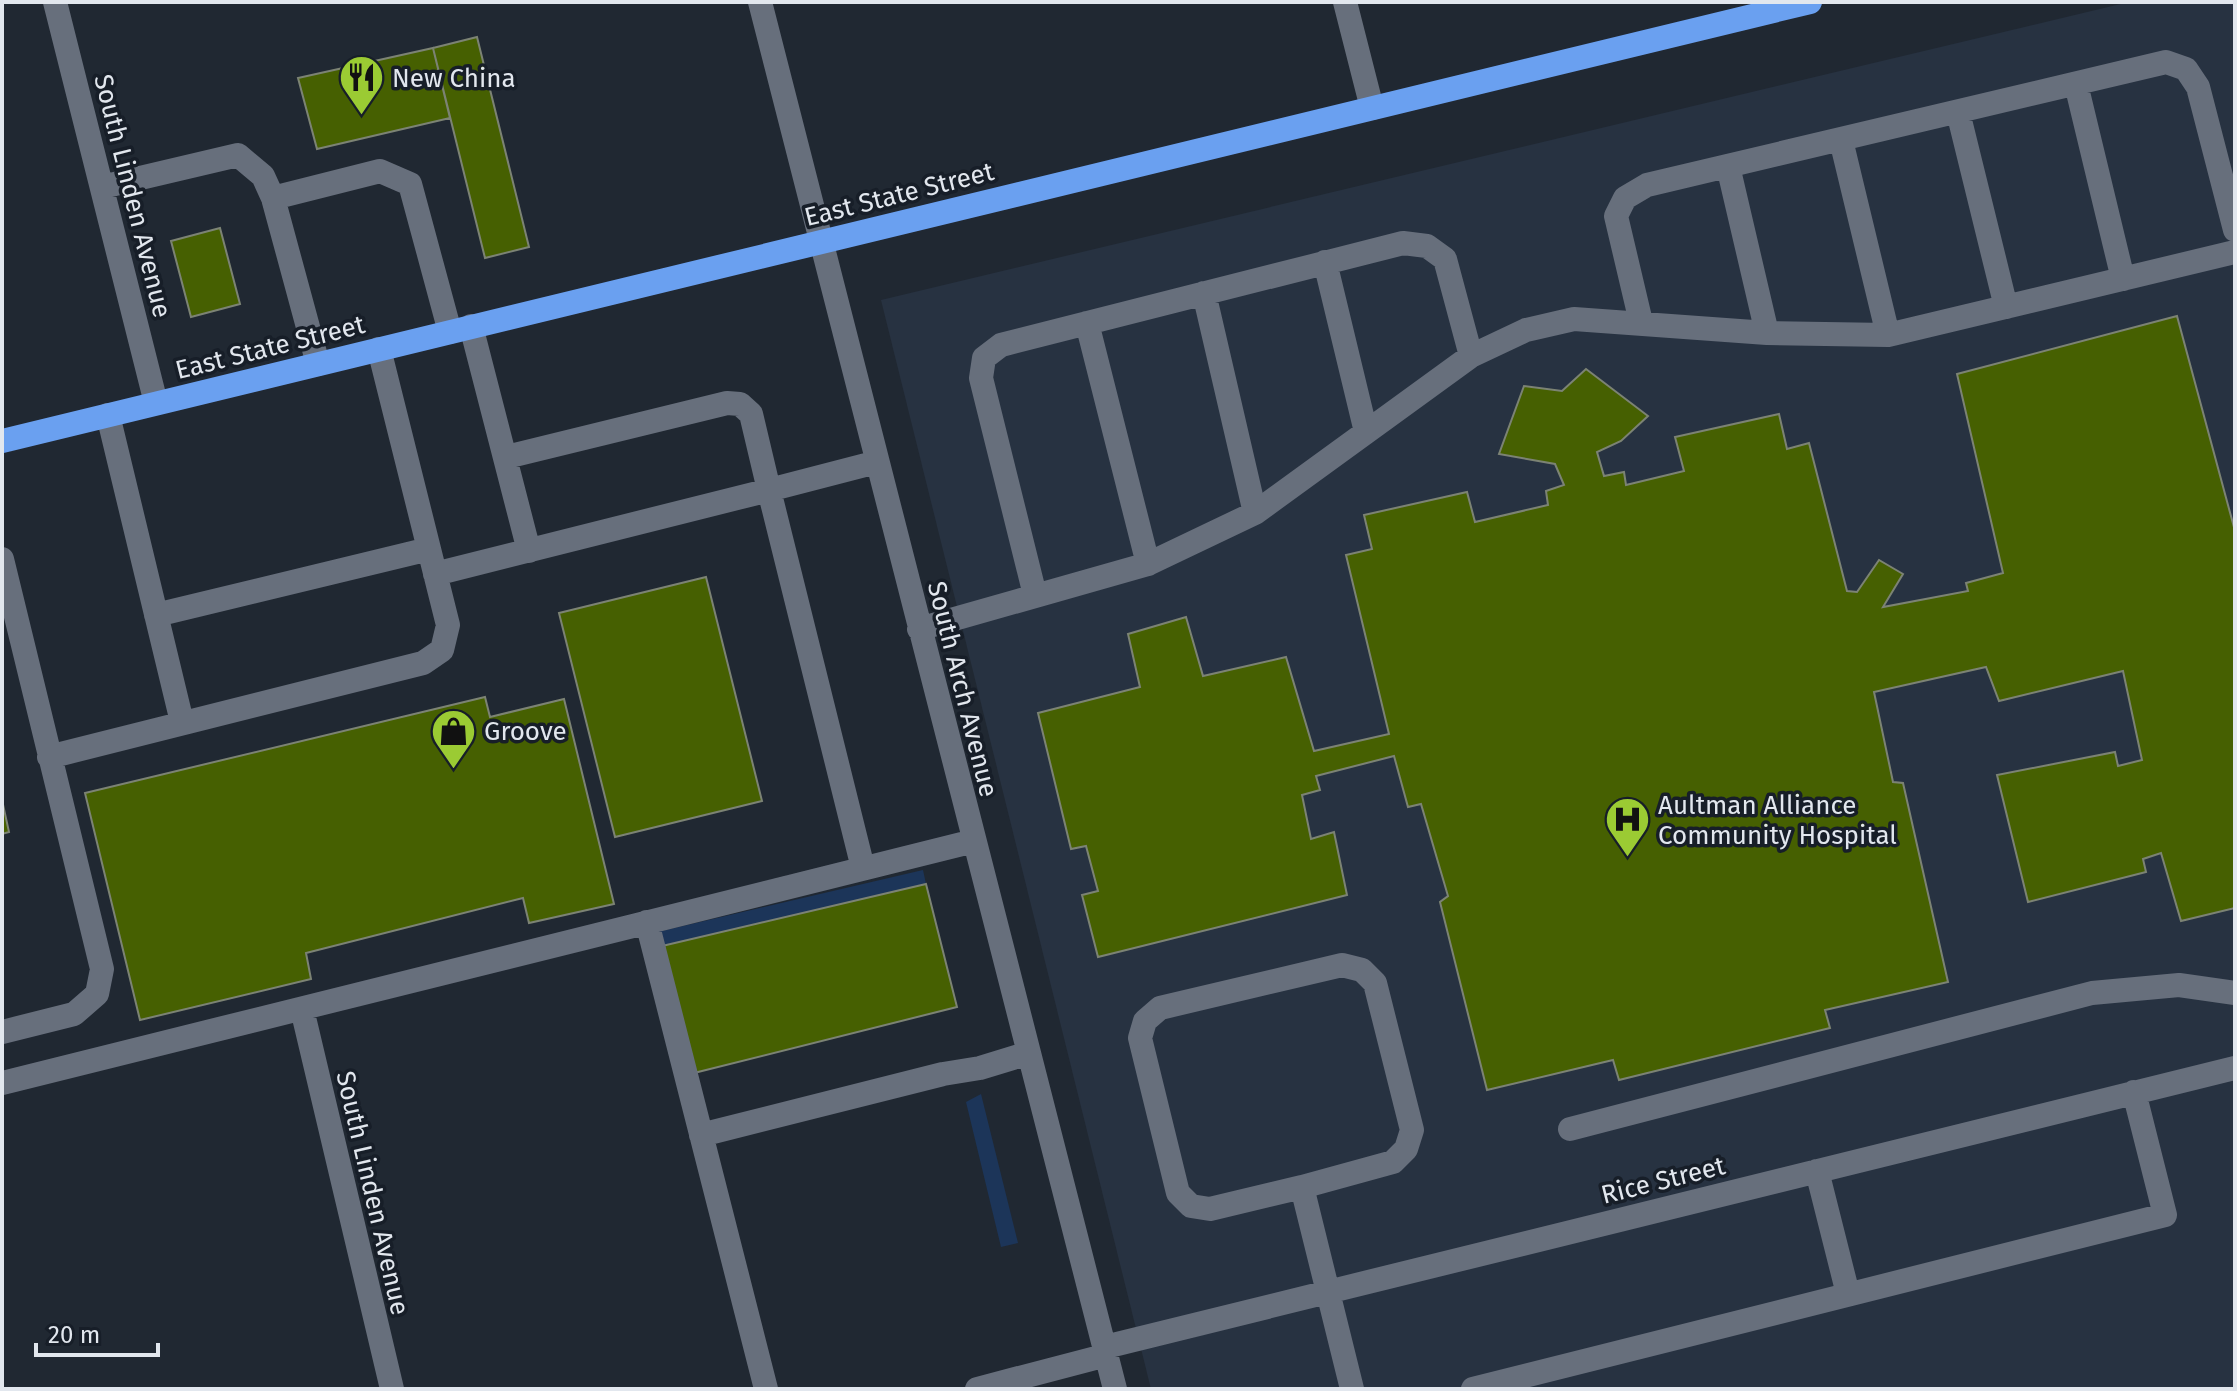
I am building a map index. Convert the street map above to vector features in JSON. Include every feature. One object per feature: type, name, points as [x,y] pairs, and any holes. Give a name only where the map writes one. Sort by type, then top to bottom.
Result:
[{"type":"highway","name":"East State Street","points":[[2,441],[1810,2]]},
{"type":"street","name":"South Linden Avenue","points":[[55,2],[156,403]]},
{"type":"street","name":"South Arch Avenue","points":[[760,2],[1115,1389]]},
{"type":"street","points":[[1345,2],[1372,108]]},
{"type":"street","points":[[1641,322],[1616,216],[1625,198],[1647,185],[2166,62],[2186,69],[2198,87],[2235,230]]},
{"type":"street","points":[[2076,84],[2123,279]]},
{"type":"street","points":[[1958,112],[2006,307]]},
{"type":"street","points":[[1841,140],[1888,335]]},
{"type":"street","points":[[102,187],[238,155],[263,176],[273,198],[318,364]]},
{"type":"street","points":[[1728,166],[1767,333]]},
{"type":"street","points":[[273,198],[380,171],[410,184],[506,457],[529,551]]},
{"type":"street","points":[[1035,595],[981,378],[984,358],[1001,345],[1403,243],[1427,246],[1445,259],[1471,356]]},
{"type":"street","points":[[919,629],[1148,564],[1255,513],[1471,356],[1526,330],[1574,319],[1767,333],[1888,335],[2235,252]]},
{"type":"street","points":[[1325,262],[1366,432]]},
{"type":"street","points":[[1204,293],[1255,513]]},
{"type":"street","points":[[1087,323],[1148,564]]},
{"type":"street","points":[[49,757],[423,663],[442,650],[448,625],[379,349]]},
{"type":"street","points":[[506,457],[727,403],[740,404],[751,414],[863,868]]},
{"type":"street","points":[[108,415],[182,722]]},
{"type":"street","points":[[435,574],[877,462]]},
{"type":"street","points":[[156,615],[429,549]]},
{"type":"street","points":[[2,559],[102,969],[97,994],[74,1014],[2,1032]]},
{"type":"street","points":[[2,1083],[974,841]]},
{"type":"street","points":[[647,922],[766,1389]]},
{"type":"street","points":[[1342,965],[1362,970],[1375,983],[1412,1130],[1406,1149],[1393,1162],[1302,1187],[1210,1209],[1191,1206],[1178,1193],[1140,1038],[1145,1021],[1160,1008],[1342,965]]},
{"type":"street","points":[[1570,1129],[2092,993],[2179,985],[2235,993]]},
{"type":"street","name":"South Linden Avenue","points":[[302,1009],[392,1389]]},
{"type":"street","points":[[701,1135],[943,1074],[980,1068],[1029,1053]]},
{"type":"street","name":"Rice Street","points":[[977,1389],[1327,1292],[2235,1068]]},
{"type":"street","points":[[1473,1389],[2165,1215],[2134,1092]]},
{"type":"street","points":[[1817,1171],[1848,1294]]},
{"type":"street","points":[[1302,1187],[1352,1389]]},
{"type":"shaded area","name":"Aultman Alliance Community Hospital","points":[[2129,2],[2235,2],[2235,1389],[1151,1389],[881,300]]},
{"type":"shaded area","points":[[923,870],[926,884],[663,946],[653,933]]},
{"type":"shaded area","points":[[981,1094],[1018,1243],[1001,1247],[966,1102]]},
{"type":"building","points":[[477,37],[529,247],[485,258],[433,48]]},
{"type":"building","points":[[433,48],[450,118],[317,149],[298,78]]},
{"type":"building","points":[[220,228],[240,304],[191,317],[171,241]]},
{"type":"building","points":[[2177,316],[2235,531],[2235,908],[2181,921],[2161,853],[2143,859],[2146,872],[2028,902],[1997,775],[2115,752],[2118,766],[2142,760],[2123,671],[1999,701],[1986,667],[1874,692],[1893,782],[1903,783],[1948,982],[1825,1010],[1830,1028],[1619,1080],[1613,1060],[1487,1090],[1440,902],[1448,896],[1421,804],[1408,807],[1394,756],[1316,776],[1320,790],[1302,795],[1311,839],[1334,832],[1347,895],[1098,957],[1082,895],[1098,891],[1086,846],[1071,849],[1038,713],[1140,687],[1128,634],[1186,617],[1203,676],[1286,657],[1314,751],[1389,734],[1346,555],[1372,549],[1364,515],[1467,492],[1475,522],[1548,505],[1546,491],[1564,485],[1555,464],[1499,454],[1524,386],[1562,391],[1586,369],[1648,416],[1621,441],[1597,452],[1604,476],[1624,472],[1626,485],[1684,471],[1675,437],[1779,414],[1787,449],[1809,443],[1847,591],[1857,592],[1879,560],[1903,574],[1883,607],[1968,591],[1966,583],[2003,573],[1957,374]]},
{"type":"building","points":[[706,577],[762,801],[615,837],[559,613]]},
{"type":"building","points":[[485,697],[490,717],[564,699],[614,904],[529,923],[523,898],[306,953],[311,979],[140,1020],[85,793]]},
{"type":"building","points":[[2,800],[9,832],[2,834]]},
{"type":"building","points":[[926,884],[957,1007],[694,1073],[662,946]]},
{"type":"place","name":"New China","points":[[361,117]]},
{"type":"place","name":"Groove","points":[[453,770]]},
{"type":"place","name":"Aultman Alliance Community Hospital","points":[[1627,859]]}]
